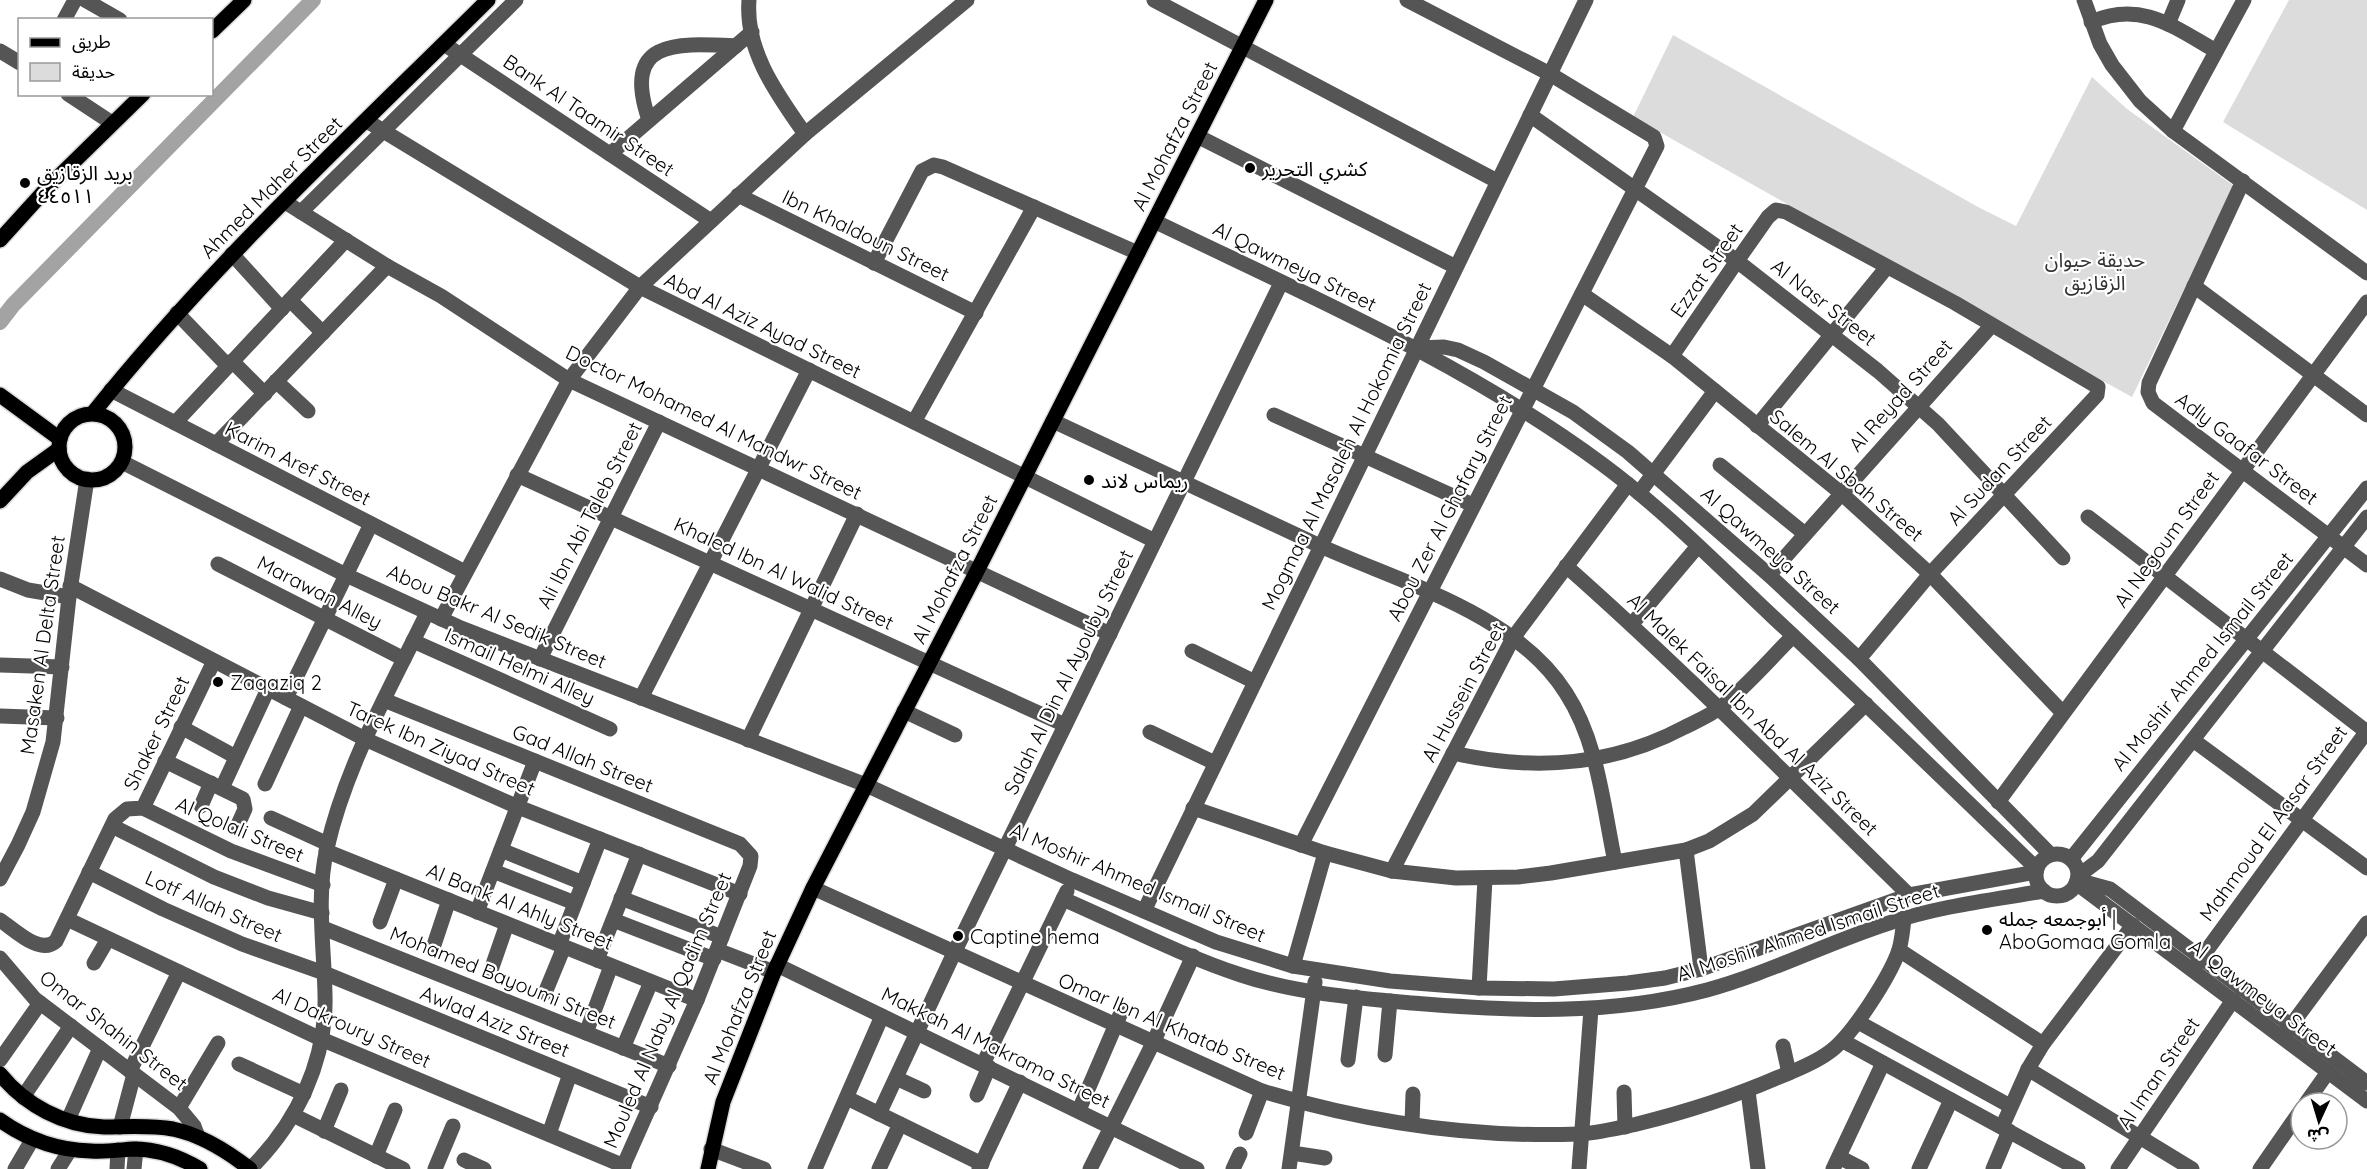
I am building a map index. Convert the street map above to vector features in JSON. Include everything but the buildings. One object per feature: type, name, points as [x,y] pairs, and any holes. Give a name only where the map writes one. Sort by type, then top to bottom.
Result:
[{"type":"main road","points":[[213,30],[244,0]]},
{"type":"main road","name":"Ahmed Maher Street","points":[[93,413],[177,313],[232,254],[488,0]]},
{"type":"main road","name":"Al Mohafza Street","points":[[708,1169],[723,1102],[776,969],[813,888],[1025,477],[1266,0]]},
{"type":"main road","points":[[0,240],[48,187],[142,96]]},
{"type":"main road","points":[[5,398],[59,444]]},
{"type":"main road","points":[[93,413],[104,415],[114,421],[125,440],[125,452],[122,462],[107,476],[87,479],[76,476],[68,469],[61,459],[59,444],[64,428],[72,420],[93,413]]},
{"type":"main road","points":[[0,501],[27,472],[59,444]]},
{"type":"main road","points":[[0,1074],[23,1097],[39,1108],[80,1125],[150,1126],[174,1130],[218,1146],[250,1169]]},
{"type":"main road","points":[[0,1120],[32,1140],[69,1150],[94,1152],[136,1149],[158,1152],[178,1158],[198,1168]]},
{"type":"street","points":[[65,18],[75,0]]},
{"type":"street","points":[[85,0],[116,18]]},
{"type":"street","points":[[301,212],[516,0]]},
{"type":"street","points":[[749,0],[752,32],[768,78],[805,134]]},
{"type":"street","points":[[250,1169],[281,1134],[304,1094],[321,1039],[325,995],[323,885],[327,847],[340,799],[413,641],[465,572],[569,380],[640,287],[805,134],[967,0]]},
{"type":"street","points":[[1154,0],[1497,181]]},
{"type":"street","points":[[1407,0],[1550,74]]},
{"type":"street","name":"Mogmaa Al Masaleh Al Hokomia Street","points":[[1144,911],[1586,0]]},
{"type":"street","points":[[2084,0],[2100,44],[2125,84],[2140,102],[2173,131],[2367,273]]},
{"type":"street","points":[[2168,24],[2178,0]]},
{"type":"street","points":[[2173,131],[2244,0]]},
{"type":"street","points":[[2091,22],[2114,14],[2152,16],[2216,51]]},
{"type":"street","points":[[610,154],[752,32]]},
{"type":"street","name":"Bank Al Taamir Street","points":[[444,44],[711,221]]},
{"type":"street","points":[[649,120],[641,98],[640,84],[651,58],[676,45],[736,46]]},
{"type":"street","points":[[0,51],[18,62]]},
{"type":"street","name":"Abou Zer Al Ghafary Street","points":[[1301,845],[1656,149],[1656,140],[1550,74]]},
{"type":"street","points":[[71,96],[112,123]]},
{"type":"street","name":"Al Nasr Street","points":[[1530,115],[1737,261],[1918,406],[2063,558]]},
{"type":"street","name":"Abd Al Aziz Ayad Street","points":[[367,121],[640,287],[1155,541]]},
{"type":"street","points":[[1197,136],[1456,267]]},
{"type":"street","points":[[874,262],[922,171],[929,166],[942,167],[1138,253]]},
{"type":"street","name":"Adly Gaafar Street","points":[[2243,181],[2149,383],[2149,396],[2153,403],[2367,565]]},
{"type":"street","name":"Ibn Khaldoun Street","points":[[738,195],[975,313]]},
{"type":"street","name":"Doctor Mohamed Al Mandwr Street","points":[[285,202],[387,266],[441,296],[569,380],[1110,634]]},
{"type":"street","points":[[914,422],[1034,207]]},
{"type":"street","name":"Ezzat Street","points":[[1672,356],[1768,217],[1776,210],[1786,212],[1887,267]]},
{"type":"street","name":"Al Qawmeya Street","points":[[1154,221],[1417,348],[1522,410],[1585,452],[1634,489],[1698,546],[1866,704],[2036,870]]},
{"type":"street","points":[[175,423],[346,240]]},
{"type":"street","points":[[232,254],[286,304],[323,333]]},
{"type":"street","points":[[216,444],[387,266]]},
{"type":"street","points":[[1757,426],[1887,267],[1992,325]]},
{"type":"street","name":"Salah Al Din Al Ayouby Street","points":[[879,1114],[954,953],[1281,283]]},
{"type":"street","points":[[2194,286],[2367,415]]},
{"type":"street","name":"Salem Al Sbah Street","points":[[1582,294],[1672,356],[1841,493],[1930,574],[2063,713]]},
{"type":"street","name":"Al Negoum Street","points":[[1998,802],[2367,302]]},
{"type":"street","points":[[177,313],[265,394]]},
{"type":"street","name":"Al Sudan Street","points":[[1859,659],[1930,574],[2099,391],[2096,384],[1992,325]]},
{"type":"street","name":"Al Reyad Street","points":[[1769,575],[1992,325]]},
{"type":"street","name":"Al Qawmeya Street","points":[[1417,348],[1430,346],[1458,350],[1533,389],[1601,432],[1654,474],[1769,575],[1859,659],[2051,855]]},
{"type":"street","points":[[641,698],[809,370]]},
{"type":"street","points":[[276,381],[308,411]]},
{"type":"street","name":"Karim Aref Street","points":[[111,390],[465,572]]},
{"type":"street","name":"Al Hussein Street","points":[[1392,871],[1513,638],[1566,566],[1634,489],[1654,474],[1715,391]]},
{"type":"street","points":[[1274,415],[1473,505]]},
{"type":"street","points":[[1053,421],[1321,546],[1430,592],[1486,620],[1513,638],[1550,671],[1578,712],[1587,735],[1615,862]]},
{"type":"street","name":"Ali Ibn Abi Taleb Street","points":[[540,659],[659,422]]},
{"type":"street","name":"Abou Bakr Al Sedik Street","points":[[122,462],[346,575],[434,616],[866,784]]},
{"type":"street","points":[[1720,465],[1805,534]]},
{"type":"street","name":"Khaled Ibn Al Walid Street","points":[[517,475],[1065,725]]},
{"type":"street","name":"Masaken Al Delta Street","points":[[0,879],[33,812],[47,769],[57,718],[70,591],[87,479]]},
{"type":"street","name":"Al Moshir Ahmed Ismail Street","points":[[2071,859],[2367,488]]},
{"type":"street","points":[[748,740],[858,514]]},
{"type":"street","points":[[2088,517],[2367,731]]},
{"type":"street","name":"Al Moshir Ahmed Ismail Street","points":[[2077,880],[2098,861],[2367,517]]},
{"type":"street","points":[[286,698],[371,524]]},
{"type":"street","points":[[1632,624],[1698,546]]},
{"type":"street","name":"Marawan Alley","points":[[218,564],[404,659]]},
{"type":"street","name":"Al Malek Faisal Ibn Abd Al Aziz Street","points":[[1566,566],[1632,624],[1720,708],[1909,894]]},
{"type":"street","name":"Tarek Ibn Ziyad Street","points":[[0,579],[28,590],[70,591],[214,661],[367,740],[518,807],[740,894]]},
{"type":"street","points":[[1453,753],[1518,764],[1565,763],[1593,760],[1647,745],[1673,734],[1720,708],[1793,636]]},
{"type":"street","name":"Ismail Helmi Alley","points":[[413,641],[610,729]]},
{"type":"street","points":[[1192,651],[1255,681]]},
{"type":"street","name":"Shaker Street","points":[[0,920],[44,947],[56,941],[112,826],[122,811],[132,807],[143,808],[214,661]]},
{"type":"street","points":[[0,664],[62,667]]},
{"type":"street","points":[[201,806],[236,757],[268,689]]},
{"type":"street","name":"Gad Allah Street","points":[[384,700],[740,844],[749,851],[750,866]]},
{"type":"street","points":[[1193,808],[1325,853],[1392,871],[1436,877],[1485,879],[1551,873],[1686,850],[1709,841],[1753,814],[1866,704]]},
{"type":"street","points":[[265,784],[301,706]]},
{"type":"street","points":[[904,711],[955,735]]},
{"type":"street","points":[[0,716],[57,718]]},
{"type":"street","points":[[181,727],[236,757]]},
{"type":"street","name":"Mahmoud El Aasar Street","points":[[2197,964],[2367,731]]},
{"type":"street","points":[[1150,732],[1215,763]]},
{"type":"street","points":[[2193,740],[2367,868]]},
{"type":"street","points":[[165,761],[245,802],[245,809],[236,829]]},
{"type":"street","points":[[477,912],[535,761]]},
{"type":"street","name":"Al Moshir Ahmed Ismail Street","points":[[866,784],[1072,880],[1191,932],[1241,951],[1293,966],[1317,970],[1390,981],[1479,988],[1554,989],[1665,978],[1701,969],[1909,894],[2036,870]]},
{"type":"street","name":"Al Qolali Street","points":[[143,808],[231,851],[323,885]]},
{"type":"street","name":"Al Bank Al Ahly Street","points":[[271,818],[396,879],[697,1000]]},
{"type":"street","name":"Mohamed Bayoumi Street","points":[[112,826],[214,877],[669,1066]]},
{"type":"street","points":[[545,993],[575,903],[600,839]]},
{"type":"street","points":[[501,850],[583,883]]},
{"type":"street","points":[[1686,850],[1701,969]]},
{"type":"street","points":[[1293,966],[1325,853]]},
{"type":"street","points":[[586,1033],[613,920],[639,854]]},
{"type":"street","points":[[2058,854],[2071,859],[2075,864],[2077,880],[2065,894],[2054,895],[2044,891],[2037,883],[2036,870],[2042,860],[2058,854]]},
{"type":"street","name":"Mouled Al Naby Al Qadim Street","points":[[623,1167],[697,1000],[750,866]]},
{"type":"street","points":[[493,871],[575,903]]},
{"type":"street","name":"Lotf Allah Street","points":[[89,872],[202,927],[324,973]]},
{"type":"street","points":[[380,922],[396,879]]},
{"type":"street","points":[[1479,988],[1485,879]]},
{"type":"street","points":[[977,1095],[986,1065],[1072,880]]},
{"type":"street","name":"Al Qawmeya Street","points":[[2077,880],[2133,926],[2197,964],[2233,1000],[2287,1031],[2367,1083]]},
{"type":"street","name":"Al Qawmeya Street","points":[[2077,880],[2110,889],[2197,964],[2287,1031],[2328,1072],[2367,1101]]},
{"type":"street","name":"Omar Ibn Al Khatab Street","points":[[813,888],[1262,1091],[1370,1118],[1503,1133],[1582,1134],[1674,1115],[1748,1091],[1828,1053],[1843,1041],[1858,1022],[1893,964],[1899,950],[1904,918]]},
{"type":"street","name":"Al Moshir Ahmed Ismail Street","points":[[1063,898],[1187,954],[1233,973],[1268,983],[1356,998],[1489,1009],[1591,1009],[1667,999],[1708,990],[1931,910],[2044,891]]},
{"type":"street","points":[[621,898],[718,948]]},
{"type":"street","points":[[434,945],[449,900]]},
{"type":"street","name":"Al Dakroury Street","points":[[67,919],[321,1039],[623,1167]]},
{"type":"street","points":[[613,920],[718,948]]},
{"type":"street","points":[[2287,1031],[2367,923]]},
{"type":"street","points":[[491,970],[507,924]]},
{"type":"street","points":[[1993,1169],[2010,1106],[2028,1069],[2043,1044],[2133,926]]},
{"type":"street","points":[[1090,1169],[1153,1043],[1187,954],[1191,932]]},
{"type":"street","points":[[94,963],[108,939]]},
{"type":"street","name":"Makkah Al Makrama Street","points":[[718,948],[776,969],[917,1032],[1197,1169]]},
{"type":"street","points":[[1899,950],[2043,1044]]},
{"type":"street","name":"Omar Shahin Street","points":[[1,961],[40,1003],[179,1108],[194,1126],[198,1137]]},
{"type":"street","points":[[1289,1169],[1317,970]]},
{"type":"street","points":[[120,1127],[132,1073],[179,972]]},
{"type":"street","name":"Awlad Aziz Street","points":[[324,973],[651,1107]]},
{"type":"street","points":[[623,1047],[651,982]]},
{"type":"street","points":[[1348,1060],[1356,998]]},
{"type":"street","name":"Al Iman Street","points":[[2118,1169],[2233,1000]]},
{"type":"street","points":[[1385,1055],[1390,1001]]},
{"type":"street","points":[[0,1060],[40,1003]]},
{"type":"street","points":[[1078,1110],[1123,1008]]},
{"type":"street","points":[[1579,1169],[1591,1009]]},
{"type":"street","points":[[815,1169],[882,1016]]},
{"type":"street","points":[[1858,1022],[2010,1106]]},
{"type":"street","points":[[23,1097],[71,1026]]},
{"type":"street","points":[[1843,1041],[2078,1169]]},
{"type":"street","points":[[179,1108],[218,1043]]},
{"type":"street","points":[[1782,1046],[1789,1073]]},
{"type":"street","points":[[68,1120],[100,1048]]},
{"type":"street","points":[[1862,1169],[1836,1163],[1883,1063]]},
{"type":"street","points":[[239,1064],[304,1094]]},
{"type":"street","points":[[2028,1069],[2192,1169]]},
{"type":"street","points":[[2315,1091],[2328,1072]]},
{"type":"street","points":[[549,1134],[570,1074]]},
{"type":"street","points":[[896,1078],[924,1091]]},
{"type":"street","points":[[847,1098],[981,1166],[1020,1082]]},
{"type":"street","points":[[324,1131],[340,1090]]},
{"type":"street","points":[[1246,1133],[1262,1091]]},
{"type":"street","points":[[1748,1091],[1758,1169]]},
{"type":"street","points":[[1624,1092],[1624,1127]]},
{"type":"street","points":[[1412,1124],[1413,1094]]},
{"type":"street","points":[[1919,1169],[1951,1100]]},
{"type":"street","points":[[376,1156],[395,1110]]},
{"type":"street","points":[[293,1114],[403,1169]]},
{"type":"street","points":[[879,1169],[900,1124]]},
{"type":"street","points":[[435,1169],[453,1126]]},
{"type":"street","points":[[2260,1169],[2289,1127]]},
{"type":"street","points":[[15,1169],[32,1140]]},
{"type":"street","points":[[134,1169],[136,1149]]},
{"type":"street","points":[[711,1149],[764,1169]]},
{"type":"street","points":[[58,1169],[69,1150]]},
{"type":"street","points":[[117,1169],[118,1150]]},
{"type":"street","points":[[1292,1153],[1325,1158]]},
{"type":"street","points":[[1233,1169],[1240,1154]]},
{"type":"street","points":[[464,1160],[484,1169]]},
{"type":"green space","points":[[2289,0],[2367,0],[2367,210],[2223,122]]},
{"type":"green space","name":"حديقة حيوان الزقازيق","points":[[1673,35],[1978,207],[2016,226],[2092,77],[2127,109],[2234,186],[2132,397],[1633,117]]},
{"type":"waterway","points":[[0,322],[13,305],[313,0]]},
{"type":"place","name":"كشري التحرير","points":[[1250,168]]},
{"type":"place","name":"بريد الزقازيق ٤٤٥١١","points":[[25,183]]},
{"type":"place","name":"ريماس لاند","points":[[1089,480]]},
{"type":"place","name":"Zaqaziq 2","points":[[218,682]]},
{"type":"place","name":"أبوجمعه جمله | AboGomaa Gomla","points":[[1987,930]]},
{"type":"place","name":"Captine hema","points":[[958,936]]}]
